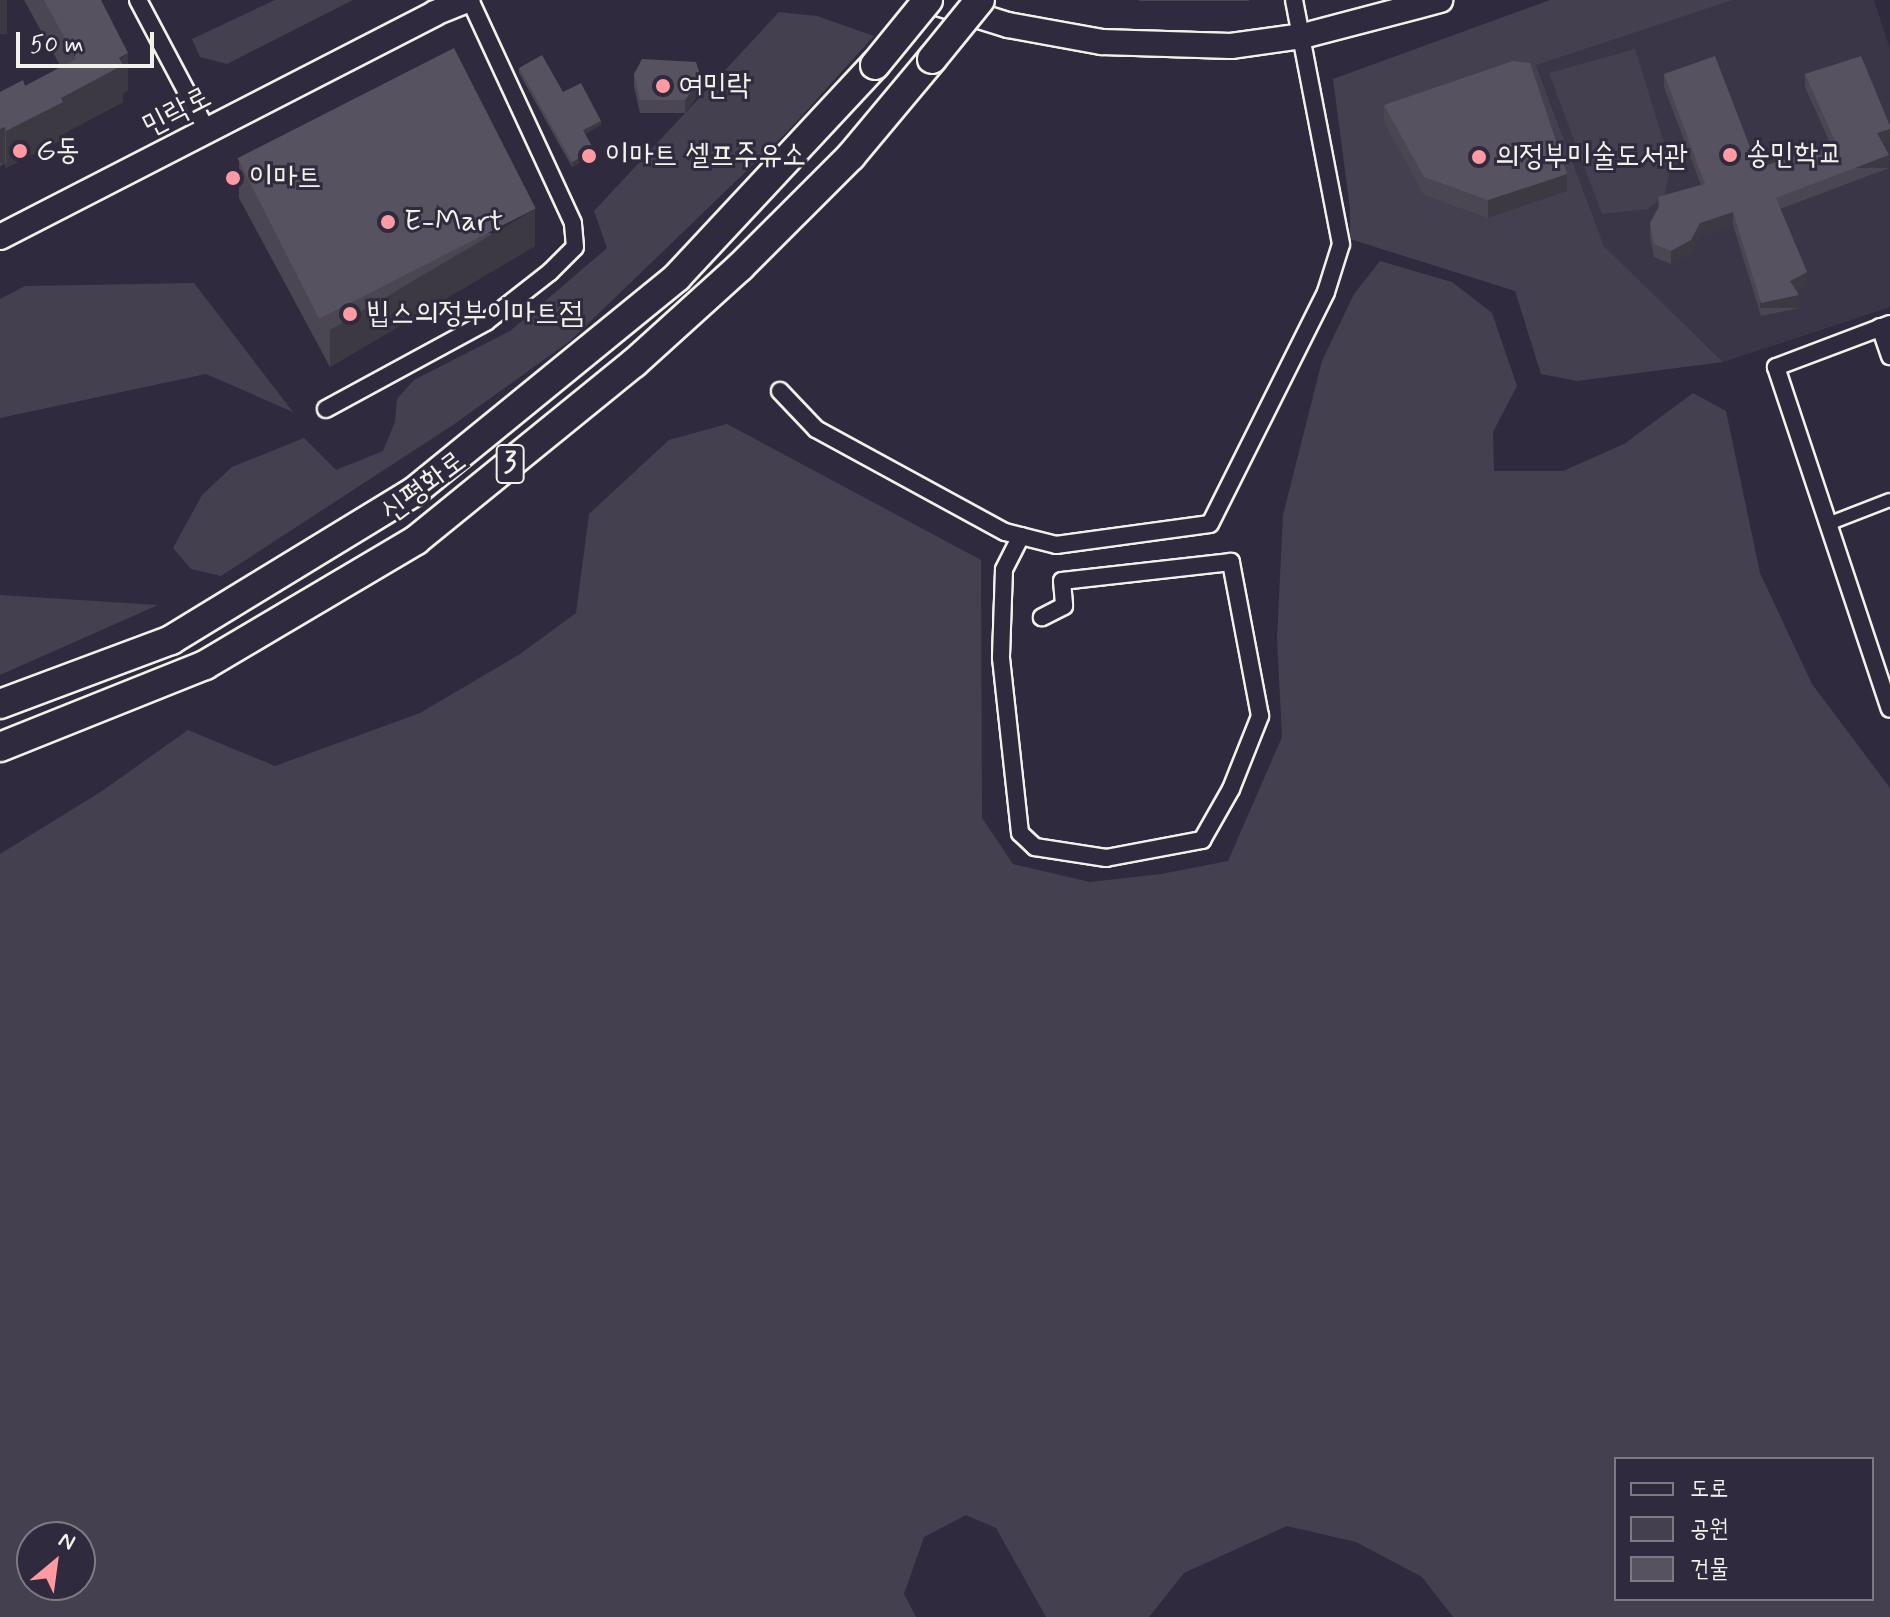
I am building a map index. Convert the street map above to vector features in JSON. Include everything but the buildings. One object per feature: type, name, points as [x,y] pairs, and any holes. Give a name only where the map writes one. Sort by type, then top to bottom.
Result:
[{"type":"highway","name":"신평화로","points":[[0,704],[171,640],[415,491],[677,277],[875,65],[928,0]]},
{"type":"highway","name":"신평화로","points":[[0,747],[205,665],[416,540],[634,363],[740,267],[851,156],[980,0]]},
{"type":"main road","name":"민락로","points":[[0,237],[435,13],[469,0]]},
{"type":"main road","points":[[928,0],[1008,25],[1102,42],[1231,46],[1303,36],[1440,0]]},
{"type":"street","points":[[138,0],[208,132]]},
{"type":"street","points":[[326,409],[486,322],[550,272],[575,247],[573,223],[469,0]]},
{"type":"street","points":[[780,391],[816,429],[1005,532],[1056,545],[1210,524],[1326,292],[1341,244],[1294,0]]},
{"type":"street","points":[[1890,356],[1885,325],[1776,367],[1890,709]]},
{"type":"street","points":[[1828,524],[1890,500]]},
{"type":"street","points":[[1021,536],[1004,570],[1001,658],[1020,833],[1035,847],[1106,858],[1202,840],[1231,789],[1260,716],[1231,562],[1062,581],[1064,606],[1042,617]]},
{"type":"shaded area","name":"송민학교","points":[[1733,0],[1874,0],[1890,49],[1890,307],[1723,362],[1604,246],[1536,64]]},
{"type":"green space","points":[[275,0],[353,0],[227,64],[200,57],[192,39]]},
{"type":"green space","points":[[1550,0],[1733,0],[1536,65],[1604,246],[1723,362],[1577,381],[1541,374],[1515,291],[1350,239],[1350,209],[1333,79]]},
{"type":"green space","points":[[779,12],[817,16],[874,36],[788,131],[570,341],[453,425],[221,576],[191,569],[173,548],[202,495],[232,467],[304,438],[336,470],[383,451],[395,422],[397,399],[414,380],[510,331],[607,248],[594,211]]},
{"type":"green space","points":[[1635,49],[1671,165],[1664,196],[1648,209],[1602,214],[1549,73]]},
{"type":"green space","points":[[1380,261],[1452,282],[1492,313],[1517,386],[1493,432],[1494,471],[1563,471],[1624,444],[1693,393],[1726,411],[1760,573],[1812,684],[1890,788],[1890,1617],[1453,1617],[1422,1577],[1356,1542],[1287,1526],[1184,1573],[1149,1617],[1046,1617],[996,1528],[966,1515],[924,1537],[904,1594],[916,1617],[0,1617],[0,854],[102,791],[188,730],[275,766],[420,713],[520,654],[576,613],[589,514],[669,440],[727,424],[981,560],[982,818],[1013,864],[1090,882],[1161,874],[1228,861],[1282,737],[1277,638],[1283,515],[1322,361],[1354,294]]},
{"type":"green space","points":[[194,283],[293,412],[206,374],[0,418],[0,299],[25,286]]},
{"type":"green space","points":[[0,595],[158,605],[0,675]]},
{"type":"place","name":"여민락","points":[[663,86]]},
{"type":"place","name":"G동","points":[[20,151]]},
{"type":"place","name":"송민학교","points":[[1730,155]]},
{"type":"place","name":"이마트 셀프주유소","points":[[589,156]]},
{"type":"place","name":"의정부미술도서관","points":[[1479,157]]},
{"type":"place","name":"이마트","points":[[233,178]]},
{"type":"place","name":"E-Mart","points":[[388,222]]},
{"type":"place","name":"빕스의정부이마트점","points":[[350,314]]}]
